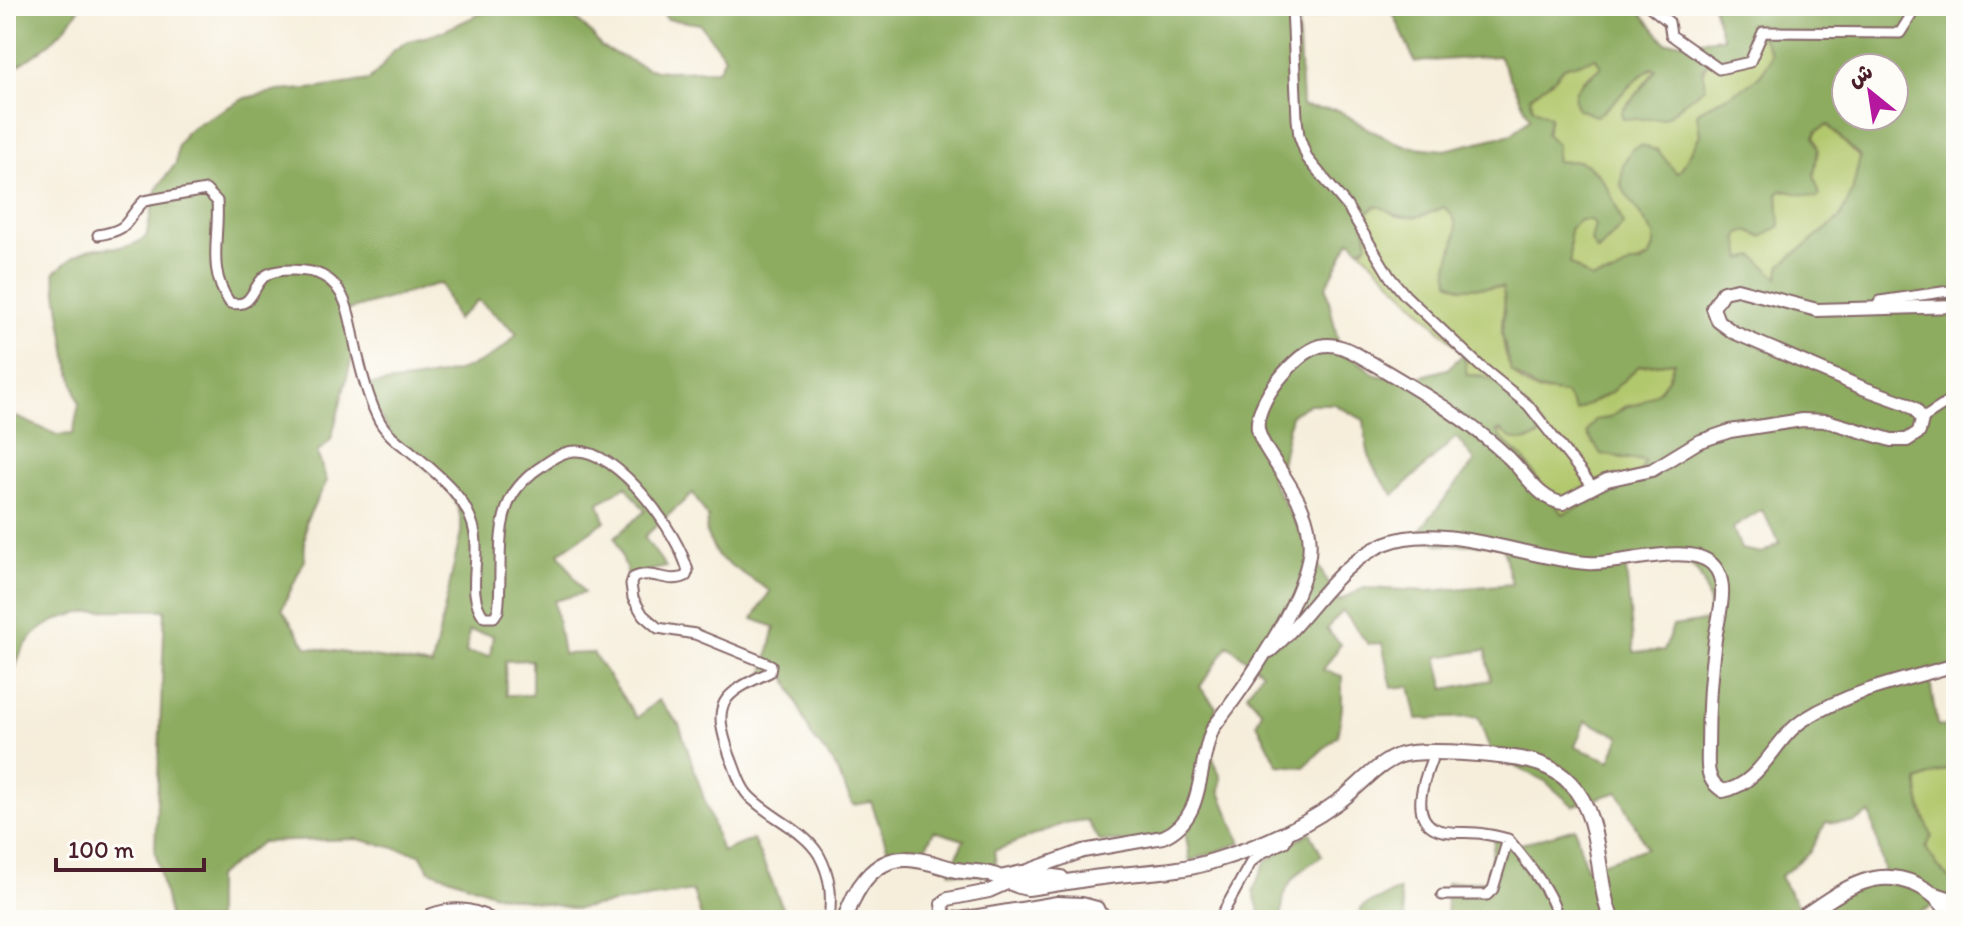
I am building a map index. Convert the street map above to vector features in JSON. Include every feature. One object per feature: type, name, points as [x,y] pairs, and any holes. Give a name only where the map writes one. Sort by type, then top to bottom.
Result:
[{"type":"main road","points":[[845,920],[854,896],[869,874],[894,860],[911,859],[1028,888],[1198,865],[1291,830],[1341,800],[1389,761],[1415,753],[1434,753],[1537,763],[1555,771],[1570,783],[1589,815],[1604,896],[1612,920]]},
{"type":"main road","points":[[1003,880],[1022,873],[1036,873],[1070,880]]},
{"type":"main road","points":[[1798,920],[1864,881],[1886,878],[1907,880],[1928,890],[1947,907],[1953,920]]},
{"type":"street","points":[[1292,6],[1297,119],[1307,158],[1333,187],[1390,277],[1405,295],[1493,378],[1528,405],[1593,487]]},
{"type":"street","points":[[1649,6],[1669,22],[1671,35],[1719,69],[1750,62],[1763,32],[1900,33],[1917,6]]},
{"type":"street","points":[[98,235],[122,229],[131,222],[144,201],[206,190],[217,201],[216,266],[230,303],[239,305],[249,301],[264,277],[271,273],[311,271],[325,276],[349,313],[357,355],[380,421],[450,487],[470,518],[476,535],[476,595],[484,617],[494,617],[498,611],[504,518],[513,493],[527,478],[550,460],[575,451],[598,456],[631,483],[657,514],[680,550],[688,571],[686,576],[676,580],[645,573],[633,578],[631,593],[643,615],[658,628],[695,634],[771,665],[770,672],[745,683],[726,699],[720,713],[720,727],[738,777],[749,796],[809,843],[820,857],[832,892],[829,920]]},
{"type":"street","points":[[1922,419],[1915,409],[1905,403],[1733,332],[1718,321],[1713,308],[1723,292],[1737,289],[1817,310],[1956,306]]},
{"type":"street","points":[[1876,308],[1880,301],[1956,290]]},
{"type":"street","points":[[1022,873],[1083,851],[1163,837],[1182,826],[1194,806],[1207,741],[1213,728],[1262,657],[1305,571],[1310,543],[1306,515],[1260,436],[1258,416],[1264,399],[1307,352],[1321,346],[1344,348],[1448,407],[1511,460],[1549,500],[1563,503],[1607,480],[1652,470],[1698,442],[1730,431],[1802,420],[1827,421],[1891,440],[1907,440],[1919,432],[1922,419],[1956,397]]},
{"type":"street","points":[[1262,657],[1294,629],[1315,601],[1346,569],[1383,545],[1402,538],[1441,538],[1587,563],[1694,555],[1711,563],[1721,578],[1708,738],[1709,772],[1714,785],[1723,791],[1734,789],[1755,773],[1801,722],[1827,707],[1867,689],[1956,665]]},
{"type":"street","points":[[1434,753],[1423,787],[1421,806],[1426,821],[1435,829],[1508,839],[1523,856],[1557,909],[1558,920]]},
{"type":"street","points":[[1219,920],[1251,862],[1285,842],[1291,830]]},
{"type":"street","points":[[1442,895],[1479,897],[1493,889],[1508,839]]},
{"type":"street","points":[[1003,880],[989,891],[948,899],[942,904],[944,915],[960,919],[1068,902],[1090,906],[1101,916],[1118,920]]},
{"type":"street","points":[[1928,890],[1956,899]]},
{"type":"street","points":[[430,914],[443,909],[466,909],[494,920]]},
{"type":"green space","points":[[6,6],[81,6],[48,45],[6,73]]},
{"type":"green space","points":[[512,6],[562,6],[592,34],[601,47],[648,69],[718,70],[725,57],[700,24],[667,19],[659,6],[1369,6],[1298,21],[1302,106],[1338,110],[1404,146],[1445,150],[1512,134],[1530,118],[1499,56],[1415,62],[1390,6],[1636,6],[1666,43],[1723,38],[1713,6],[1956,6],[1956,666],[1929,675],[1937,725],[1956,729],[1956,765],[1918,781],[1918,789],[1932,836],[1926,848],[1956,885],[1956,920],[1939,903],[1903,920],[1424,920],[1447,916],[1446,883],[1487,881],[1496,832],[1507,848],[1575,828],[1586,868],[1647,848],[1618,792],[1573,806],[1545,781],[1492,755],[1478,717],[1417,719],[1410,686],[1392,688],[1382,643],[1368,644],[1343,611],[1326,629],[1341,644],[1323,670],[1342,676],[1338,735],[1304,767],[1278,765],[1257,723],[1262,711],[1247,694],[1262,672],[1228,645],[1200,687],[1216,707],[1208,746],[1221,778],[1220,792],[1241,843],[1190,861],[1185,830],[1139,842],[1099,841],[1087,820],[1065,823],[994,851],[998,877],[950,872],[964,840],[934,831],[920,858],[888,850],[871,802],[853,805],[833,762],[811,735],[784,672],[763,676],[775,627],[753,619],[770,591],[718,557],[706,533],[708,518],[693,493],[644,537],[666,567],[628,575],[615,537],[645,511],[626,486],[599,503],[605,521],[559,553],[584,593],[554,601],[563,654],[593,653],[637,718],[658,700],[679,724],[722,852],[753,839],[786,915],[828,904],[828,920],[702,920],[693,891],[576,909],[498,895],[429,870],[420,854],[357,839],[262,842],[216,877],[216,920],[170,920],[155,850],[165,610],[86,612],[50,623],[35,634],[23,649],[6,688],[6,412],[57,435],[73,434],[79,404],[67,357],[54,273],[80,253],[129,245],[146,237],[156,190],[176,163],[178,145],[186,132],[245,98],[369,80],[393,51],[406,42],[439,33],[484,12]],"holes":[[[1761,35],[1771,53],[1767,65],[1751,83],[1697,113],[1700,135],[1681,170],[1677,173],[1660,153],[1641,145],[1632,149],[1623,164],[1621,186],[1654,235],[1650,257],[1640,264],[1630,264],[1615,274],[1591,279],[1570,263],[1570,229],[1580,220],[1591,220],[1595,225],[1591,241],[1597,251],[1623,225],[1608,189],[1597,173],[1581,162],[1556,161],[1557,145],[1546,134],[1550,117],[1533,108],[1530,97],[1564,67],[1596,58],[1601,67],[1577,89],[1577,109],[1596,116],[1652,68],[1656,70],[1621,113],[1623,119],[1663,119],[1705,87],[1702,69],[1708,64],[1719,58],[1750,52],[1754,40]],[[1830,52],[1910,52],[1910,132],[1835,132],[1860,157],[1852,193],[1839,219],[1781,265],[1778,278],[1754,256],[1742,259],[1738,237],[1741,232],[1747,231],[1762,237],[1780,226],[1778,194],[1782,190],[1817,198],[1820,195],[1814,176],[1818,149],[1814,137],[1817,131],[1828,125],[1830,127]],[[1376,206],[1406,217],[1444,207],[1455,221],[1456,229],[1449,261],[1449,282],[1462,288],[1502,287],[1505,300],[1502,334],[1511,371],[1535,389],[1566,394],[1576,411],[1610,393],[1639,366],[1674,362],[1660,390],[1609,418],[1595,420],[1587,433],[1601,454],[1645,461],[1640,473],[1597,487],[1582,506],[1563,514],[1543,491],[1523,458],[1506,444],[1497,431],[1502,430],[1511,438],[1521,441],[1543,434],[1545,429],[1502,385],[1480,376],[1467,375],[1464,354],[1447,369],[1408,380],[1376,375],[1339,346],[1326,287],[1350,240],[1360,249],[1368,244],[1363,216]],[[441,283],[456,320],[478,300],[517,333],[485,360],[467,368],[425,378],[363,386],[391,434],[449,491],[460,516],[461,532],[432,666],[307,647],[282,609],[304,561],[306,521],[327,481],[317,453],[331,440],[355,346],[345,311]],[[1310,404],[1334,404],[1364,420],[1371,461],[1394,495],[1456,437],[1475,461],[1416,535],[1441,545],[1502,544],[1512,584],[1428,591],[1364,588],[1338,601],[1271,479],[1280,469],[1291,415]],[[1762,510],[1780,543],[1762,553],[1741,549],[1733,528]],[[1625,559],[1683,560],[1701,578],[1712,620],[1673,626],[1664,651],[1634,652]],[[469,631],[493,635],[490,656],[466,653]],[[1486,650],[1491,680],[1445,689],[1437,657]],[[532,660],[532,695],[506,695],[505,661]],[[1585,721],[1620,736],[1610,761],[1575,747]],[[1870,813],[1885,873],[1850,881],[1801,911],[1780,877],[1809,853],[1826,822],[1853,823]]]},
{"type":"green space","points":[[1761,35],[1772,53],[1768,65],[1751,83],[1697,113],[1700,135],[1681,171],[1677,174],[1673,171],[1657,149],[1629,154],[1623,164],[1621,186],[1654,235],[1650,257],[1615,274],[1591,279],[1570,263],[1570,229],[1580,220],[1591,220],[1595,225],[1593,235],[1598,251],[1623,225],[1608,189],[1597,173],[1581,162],[1556,161],[1557,145],[1546,134],[1549,122],[1533,108],[1530,97],[1564,67],[1596,57],[1601,67],[1583,80],[1577,108],[1596,116],[1652,68],[1657,69],[1623,108],[1623,119],[1668,116],[1700,91],[1704,71],[1711,60],[1744,54]]},
{"type":"green space","points":[[1827,125],[1830,132],[1834,132],[1860,158],[1852,193],[1839,219],[1781,265],[1778,279],[1754,256],[1742,259],[1737,237],[1747,231],[1762,237],[1780,226],[1778,194],[1782,189],[1817,197],[1813,171],[1817,131]]},
{"type":"green space","points":[[1376,206],[1398,216],[1410,217],[1444,207],[1453,216],[1458,234],[1448,266],[1449,273],[1462,288],[1502,287],[1505,350],[1511,368],[1529,387],[1569,395],[1587,405],[1610,393],[1639,366],[1674,362],[1666,382],[1657,393],[1596,422],[1587,433],[1604,451],[1619,458],[1645,461],[1640,473],[1597,487],[1579,507],[1563,514],[1526,462],[1496,430],[1518,439],[1538,437],[1483,375],[1466,375],[1464,354],[1360,249],[1365,248],[1368,239],[1363,216]]},
{"type":"green space","points":[[1956,765],[1956,885],[1927,850],[1928,827],[1919,798],[1918,781]]},
{"type":"green space","points":[[1310,832],[1322,856],[1291,882],[1284,898],[1282,920],[1262,920],[1253,891],[1265,862]]},
{"type":"green space","points":[[1399,890],[1405,920],[1355,920],[1363,906]]}]
